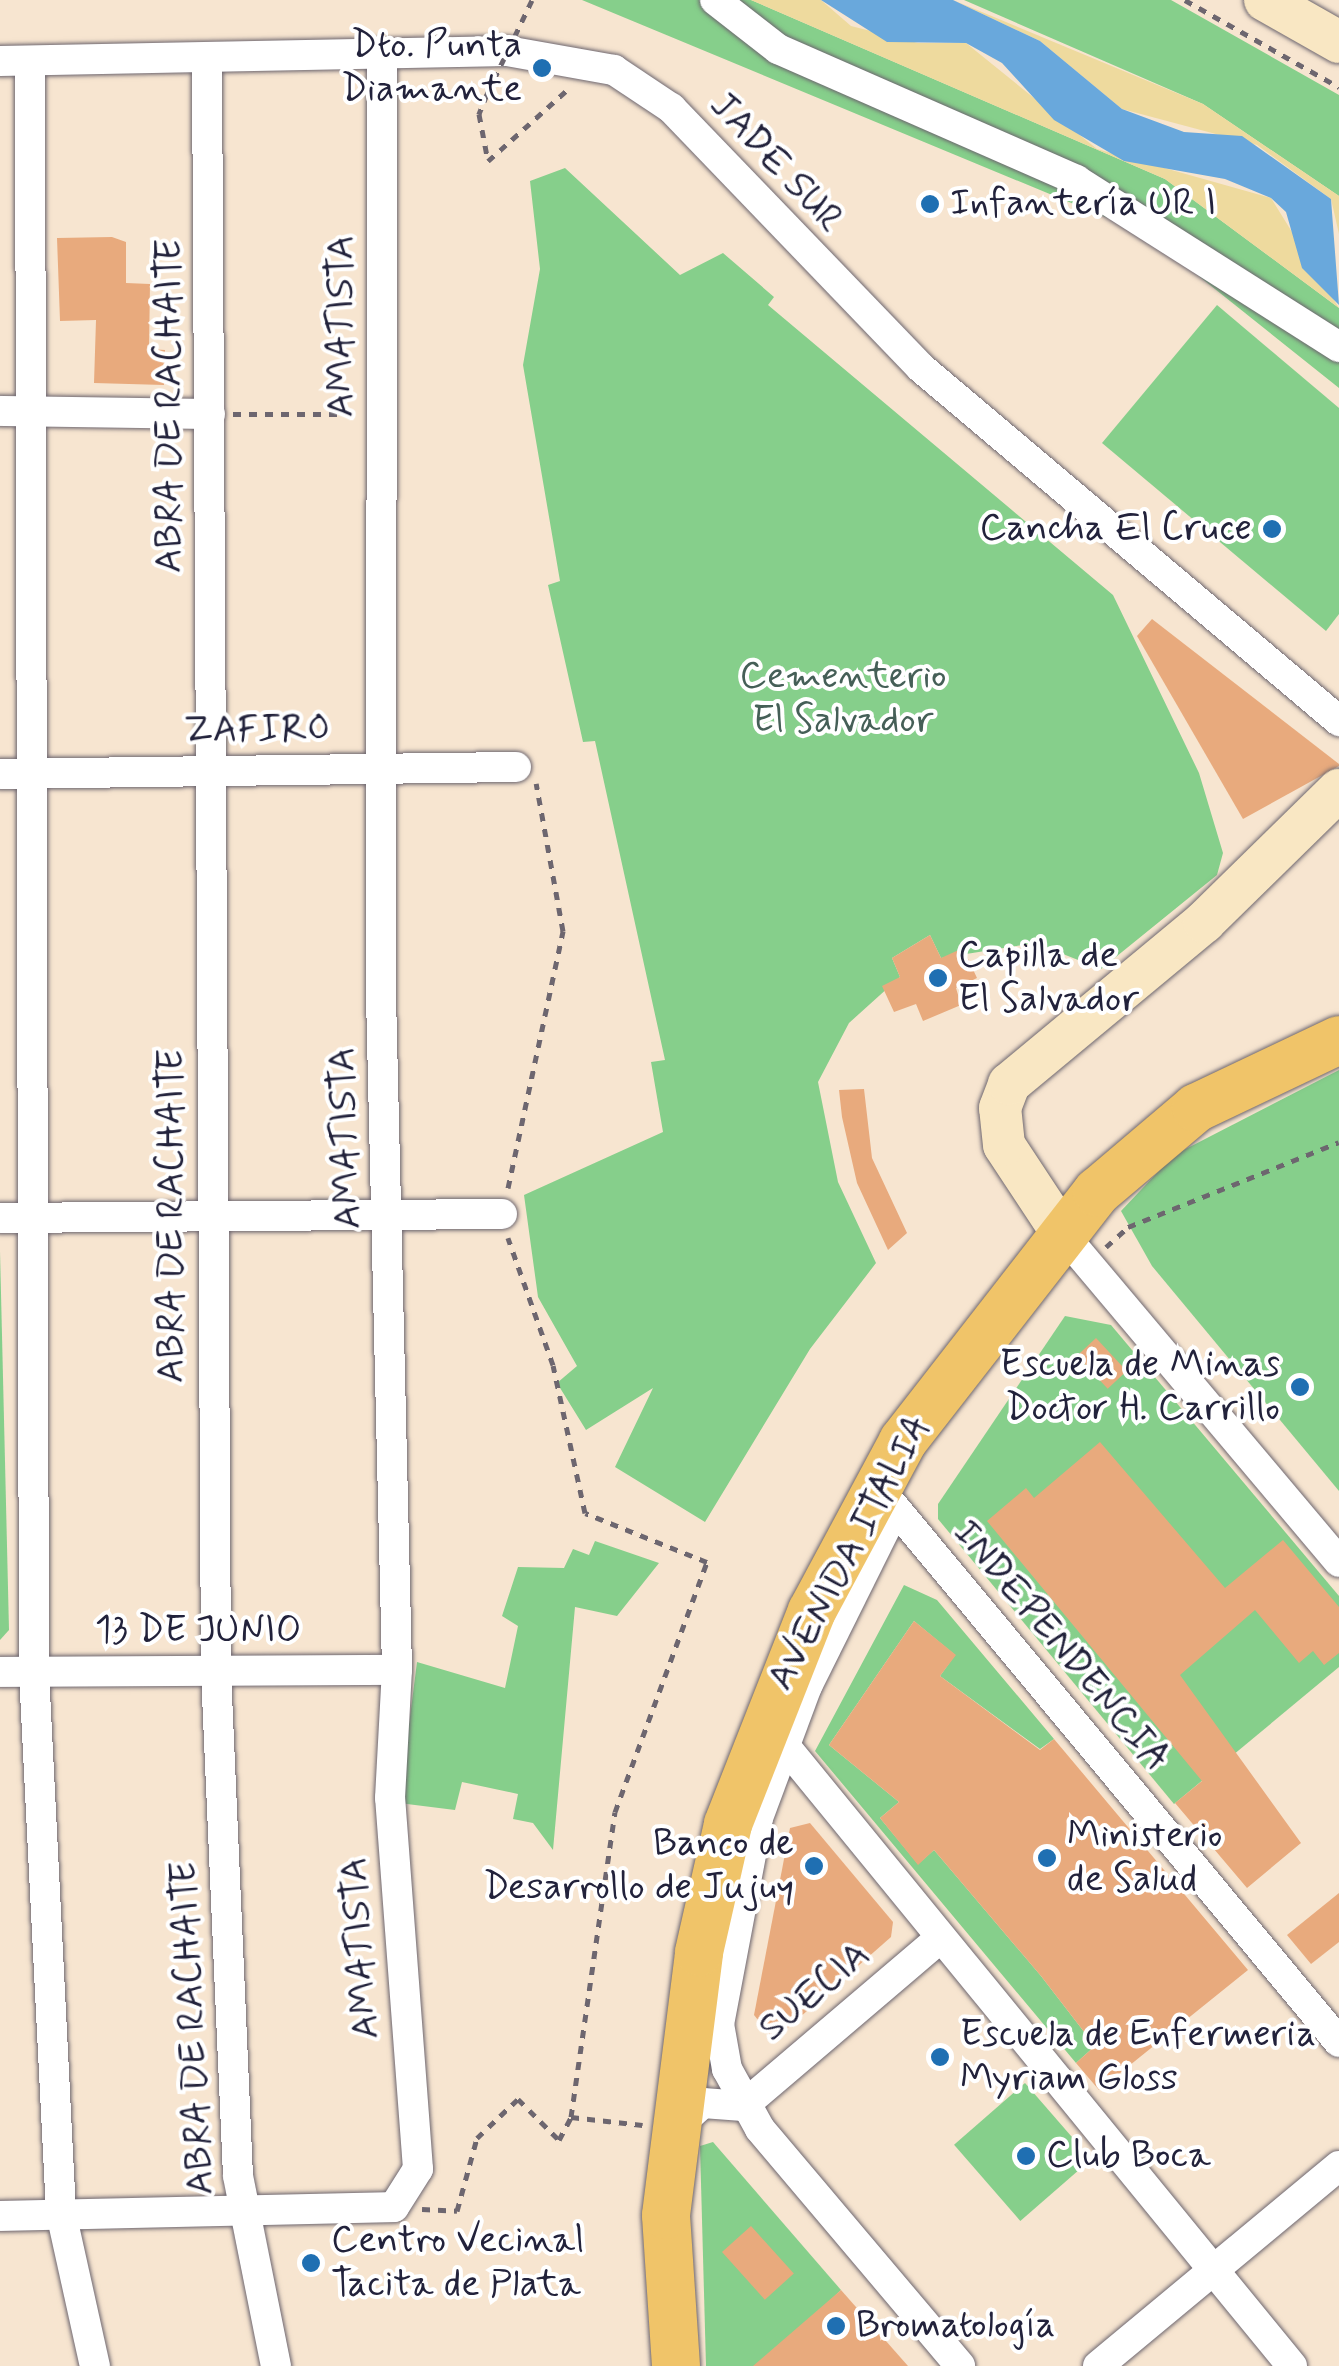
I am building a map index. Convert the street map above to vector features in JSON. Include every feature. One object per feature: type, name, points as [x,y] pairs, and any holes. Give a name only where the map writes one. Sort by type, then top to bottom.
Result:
[{"type":"main road","name":"AVENIDA ITALIA","points":[[676,2366],[666,2215],[674,2128],[728,1824],[778,1686],[886,1497],[1075,1248],[1185,1115],[1339,1040]]},
{"type":"street","points":[[715,0],[778,49],[1076,180],[1339,348]]},
{"type":"street","points":[[1265,0],[1339,42]]},
{"type":"street","name":"JADE SUR","points":[[15,62],[207,62],[507,51],[589,62],[671,108],[920,367],[1339,721]]},
{"type":"street","name":"AMATISTA","points":[[382,57],[389,1212],[397,1670],[390,1798],[418,2168],[394,2207]]},
{"type":"street","points":[[15,62],[12,411],[33,774],[34,1672],[60,2213],[95,2366]]},
{"type":"street","name":"ABRA DE RACHAITE","points":[[207,62],[216,1672],[244,2208],[276,2366]]},
{"type":"street","points":[[12,411],[210,414]]},
{"type":"street","name":"ZAFIRO","points":[[0,774],[516,767]]},
{"type":"street","points":[[1339,790],[1204,922],[1009,1084],[1000,1108],[1004,1145],[1075,1248],[1339,1562]]},
{"type":"street","points":[[0,1218],[502,1214]]},
{"type":"street","name":"AVENIDA ITALIA","points":[[743,2106],[727,2070],[722,1986],[758,1818],[886,1497]]},
{"type":"street","name":"INDEPENDENCIA","points":[[886,1497],[1339,2042]]},
{"type":"street","name":"13 DE JUNIO","points":[[0,1672],[397,1670]]},
{"type":"street","points":[[784,1746],[1292,2366]]},
{"type":"street","name":"SUECIA","points":[[743,2106],[939,1939]]},
{"type":"street","points":[[674,2128],[703,2103],[743,2106],[960,2366]]},
{"type":"street","points":[[1098,2366],[1339,2166]]},
{"type":"street","points":[[0,2216],[394,2207]]},
{"type":"path","points":[[532,0],[478,114],[488,161],[545,118],[589,62]]},
{"type":"path","points":[[1185,0],[1339,87]]},
{"type":"path","points":[[210,414],[382,414]]},
{"type":"path","points":[[394,2207],[456,2211],[477,2138],[518,2099],[559,2140],[571,2117],[615,1812],[707,1562],[584,1513],[553,1365],[502,1214],[562,931],[540,790],[516,767]]},
{"type":"path","points":[[1075,1248],[1339,1142]]},
{"type":"path","points":[[571,2117],[674,2128]]},
{"type":"green space","points":[[582,0],[751,0],[1165,179],[1339,308],[1339,388],[1146,234]]},
{"type":"green space","points":[[964,0],[1171,0],[1339,95],[1339,196],[1203,104]]},
{"type":"green space","name":"Cementerio El Salvador","points":[[565,168],[680,275],[723,253],[774,297],[768,305],[1113,595],[1199,773],[1223,853],[1217,875],[1101,969],[1035,943],[941,958],[930,935],[892,958],[900,977],[849,1023],[818,1082],[838,1182],[876,1263],[810,1349],[705,1522],[615,1467],[653,1388],[586,1430],[557,1383],[577,1366],[538,1297],[524,1195],[663,1132],[651,1062],[665,1060],[595,741],[583,742],[548,585],[560,581],[523,365],[540,269],[530,181]]},
{"type":"green space","name":"Cancha El Cruce","points":[[1217,305],[1339,408],[1339,614],[1326,631],[1102,443]]},
{"type":"green space","points":[[1339,1070],[1339,1491],[1152,1266],[1121,1211],[1174,1155]]},
{"type":"green space","points":[[0,1251],[9,1630],[0,1640]]},
{"type":"green space","points":[[1065,1316],[1111,1325],[1339,1596],[1339,1667],[1174,1804],[938,1519],[938,1504]]},
{"type":"green space","points":[[595,1541],[659,1563],[617,1616],[575,1607],[553,1850],[533,1823],[513,1819],[518,1794],[462,1782],[455,1810],[399,1803],[417,1662],[505,1688],[518,1626],[502,1616],[518,1567],[564,1568],[573,1549],[589,1555]]},
{"type":"green space","points":[[904,1585],[937,1600],[1054,1739],[1040,1749],[940,1676],[955,1655],[914,1621],[829,1745],[899,1802],[880,1818],[918,1864],[934,1850],[1041,1976],[1095,2046],[1076,2063],[815,1751]]},
{"type":"green space","name":"Club Boca","points":[[1025,2083],[1091,2159],[1020,2221],[954,2145]]},
{"type":"green space","points":[[713,2142],[841,2290],[761,2366],[706,2366],[700,2146]]},
{"type":"sand","points":[[751,0],[821,0],[851,26],[918,43],[966,43],[1097,149],[1271,198],[1339,308],[1165,179]]},
{"type":"sand","points":[[953,0],[1203,104],[1339,196],[1339,234],[1331,199],[1257,145],[1122,109],[1040,41]]},
{"type":"water","points":[[821,0],[953,0],[1040,41],[1122,109],[1184,132],[1242,136],[1331,199],[1339,305],[1302,268],[1286,212],[1271,198],[1225,179],[1124,161],[1054,120],[1002,63],[966,43],[887,42]]},
{"type":"building","points":[[112,237],[126,242],[126,283],[150,284],[149,349],[165,350],[164,385],[94,383],[96,320],[60,321],[57,238]]},
{"type":"building","points":[[1152,619],[1339,766],[1243,819],[1137,636]]},
{"type":"building","name":"Capilla de El Salvador","points":[[930,935],[941,958],[963,948],[977,978],[956,988],[961,1005],[923,1021],[916,1004],[894,1012],[882,986],[900,977],[892,958]]},
{"type":"building","points":[[864,1089],[872,1158],[907,1233],[888,1250],[857,1183],[842,1117],[839,1090]]},
{"type":"building","points":[[1096,1338],[1127,1371],[1108,1389],[1077,1356]]},
{"type":"building","points":[[1100,1442],[1225,1588],[1283,1540],[1339,1607],[1339,1653],[1324,1665],[1313,1651],[1299,1663],[1255,1610],[1180,1675],[1301,1843],[1247,1888],[1175,1803],[1202,1781],[987,1521],[1026,1488],[1034,1498]]},
{"type":"building","name":"Ministerio de Salud","points":[[914,1621],[956,1655],[940,1676],[1040,1750],[1054,1739],[1248,1970],[1099,2090],[1076,2063],[1095,2046],[1041,1976],[934,1850],[918,1865],[880,1818],[899,1802],[829,1745]]},
{"type":"building","points":[[810,1823],[893,1922],[891,1937],[774,2040],[754,2015],[790,1828]]},
{"type":"building","points":[[1339,1893],[1339,1942],[1311,1964],[1287,1935]]},
{"type":"building","points":[[751,2226],[794,2274],[765,2300],[722,2252]]},
{"type":"building","name":"Bromatología","points":[[841,2290],[908,2366],[753,2366]]},
{"type":"place","name":"Dto. Punta Diamante","points":[[542,68]]},
{"type":"place","name":"Infantería UR I","points":[[930,204]]},
{"type":"place","name":"Cancha El Cruce","points":[[1272,529]]},
{"type":"place","name":"Capilla de El Salvador","points":[[938,978]]},
{"type":"place","name":"Escuela de Minas Doctor H. Carrillo","points":[[1300,1387]]},
{"type":"place","name":"Ministerio de Salud","points":[[1047,1858]]},
{"type":"place","name":"Banco de Desarrollo de Jujuy","points":[[814,1866]]},
{"type":"place","name":"Escuela de Enfermeria Myriam Gloss","points":[[940,2057]]},
{"type":"place","name":"Club Boca","points":[[1026,2156]]},
{"type":"place","name":"Centro Vecinal Tacita de Plata","points":[[311,2263]]},
{"type":"place","name":"Bromatología","points":[[836,2326]]}]
